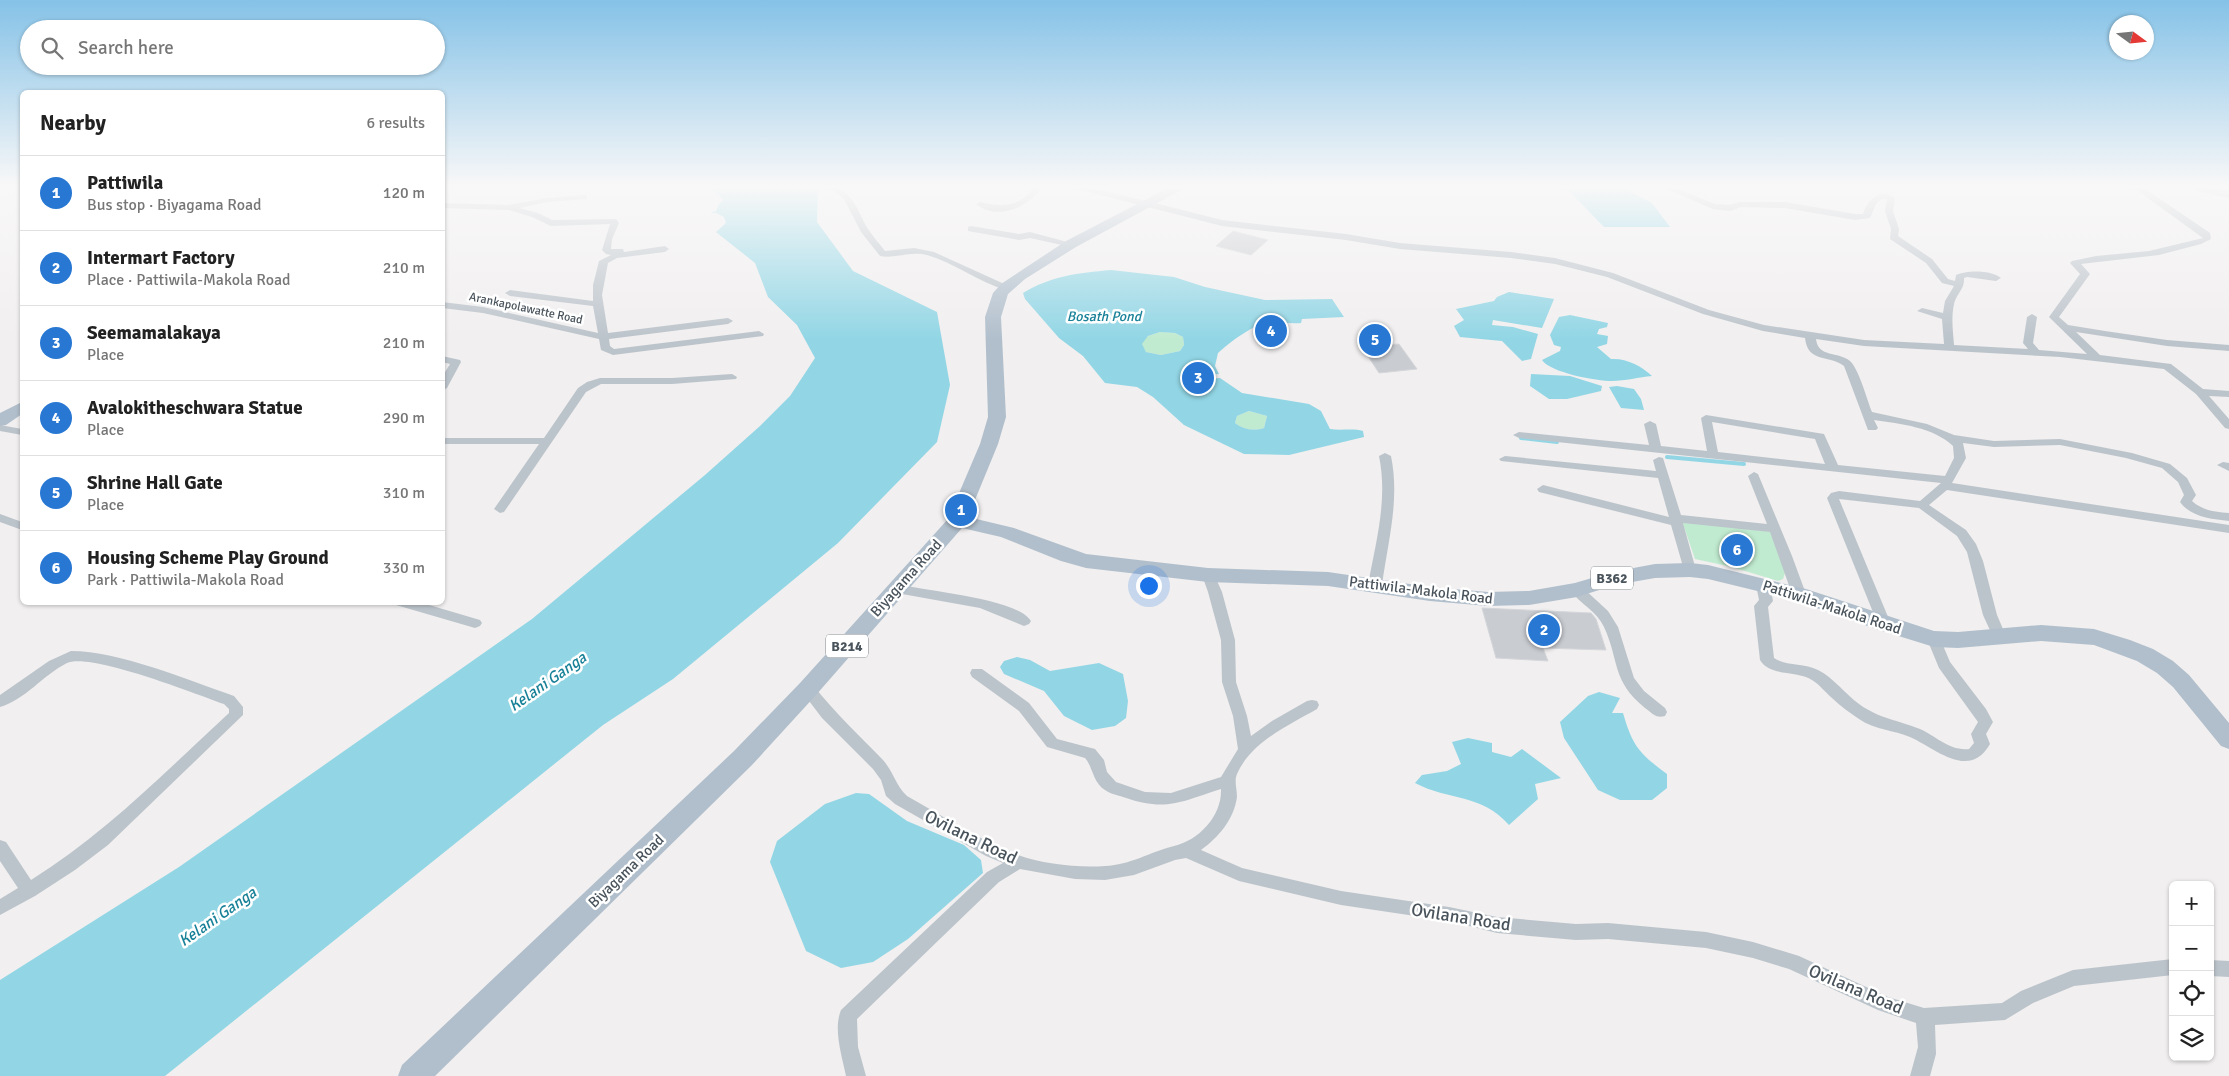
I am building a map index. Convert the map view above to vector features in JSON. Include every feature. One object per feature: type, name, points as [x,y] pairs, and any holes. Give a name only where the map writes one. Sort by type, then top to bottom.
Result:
[{"type":"main road","points":[[1006,287],[1083,238]]},
{"type":"main road","name":"Biyagama Road","points":[[413,1076],[743,758],[808,689],[957,521],[989,444],[997,417],[993,317],[997,302],[1006,287]]},
{"type":"main road","points":[[0,420],[20,408]]},
{"type":"main road","name":"Pattiwila-Makola Road","points":[[957,521],[1007,532],[1068,556],[1086,561],[1208,575],[1286,576],[1328,579],[1430,594],[1488,599],[1529,598],[1577,590],[1612,578],[1655,571],[1690,570],[1726,576],[1799,594],[1884,624],[1934,639],[1958,640],[2041,633],[2094,637],[2145,655],[2165,667],[2182,681],[2225,731]]},
{"type":"street","points":[[608,238],[606,250],[609,252],[667,247],[605,259],[597,288],[597,304],[605,348],[613,352],[759,334]]},
{"type":"street","points":[[870,238],[883,254],[918,251],[947,260],[987,281],[1006,287]]},
{"type":"street","points":[[1045,238],[1071,244]]},
{"type":"street","points":[[1353,238],[1400,246],[1511,255],[1555,261],[1610,275],[1706,312],[1764,328],[1810,336],[1864,343],[2036,353],[2167,366],[2200,392],[2229,426]]},
{"type":"street","points":[[1895,238],[1925,257],[1940,272],[1945,281],[1960,285]]},
{"type":"street","points":[[2098,358],[2063,328],[2054,317],[2085,274],[2075,263],[2089,258],[2162,252],[2207,238]]},
{"type":"street","points":[[1949,348],[1947,317],[1950,301],[1960,285],[1959,277],[1966,274],[1996,278]]},
{"type":"street","points":[[510,293],[597,304]]},
{"type":"street","name":"Arankapolawatte Road","points":[[445,305],[483,310],[603,337]]},
{"type":"street","points":[[1922,311],[1947,317]]},
{"type":"street","points":[[2032,317],[2028,343],[2036,353]]},
{"type":"street","points":[[603,337],[728,321]]},
{"type":"street","points":[[2063,328],[2143,342],[2192,347],[2229,348]]},
{"type":"street","points":[[1810,336],[1811,347],[1816,352],[1842,359],[1850,364],[1872,428]]},
{"type":"street","points":[[445,359],[456,362],[445,382]]},
{"type":"street","points":[[500,509],[582,390],[591,384],[600,382],[672,381],[732,377]]},
{"type":"street","points":[[2200,392],[2229,394]]},
{"type":"street","points":[[1868,415],[1923,427],[1954,438],[1994,444],[2060,442],[2128,455],[2166,466],[2183,480],[2190,495],[2186,502],[2192,509],[2229,518]]},
{"type":"street","points":[[1712,455],[1706,418],[1820,436],[1833,468]]},
{"type":"street","points":[[1650,424],[1690,570]]},
{"type":"street","points":[[0,428],[20,432]]},
{"type":"street","points":[[1519,435],[1657,454],[1712,455],[1833,468],[1946,483],[2229,529]]},
{"type":"street","points":[[1923,505],[1925,501],[1946,483],[1961,455],[1961,448],[1954,438]]},
{"type":"street","points":[[445,442],[546,441]]},
{"type":"street","points":[[1375,585],[1390,499],[1390,475],[1385,456]]},
{"type":"street","points":[[1505,460],[1663,475]]},
{"type":"street","points":[[1754,476],[1799,594]]},
{"type":"street","points":[[1543,489],[1676,520],[1776,530]]},
{"type":"street","points":[[1884,624],[1833,498],[1839,495],[1923,505],[1929,512],[1961,532],[1968,539],[1973,552],[1988,611],[2000,636]]},
{"type":"street","points":[[0,518],[20,525]]},
{"type":"street","points":[[1208,575],[1216,592],[1228,640],[1229,682],[1240,716],[1246,748]]},
{"type":"street","points":[[1763,585],[1766,601],[1761,606],[1762,621],[1767,660],[1773,666],[1802,669],[1816,675],[1838,696],[1867,717],[1887,726],[1919,735],[1939,747],[1960,755],[1973,754],[1982,744],[1978,734],[1986,722],[1982,712],[1944,664],[1934,639]]},
{"type":"street","points":[[897,588],[910,594],[933,595],[989,605],[1008,612],[1024,621]]},
{"type":"street","points":[[1577,590],[1603,614],[1611,627],[1627,679],[1639,695],[1660,712]]},
{"type":"street","points":[[412,605],[475,622]]},
{"type":"street","points":[[0,702],[59,661],[72,656],[80,656],[136,670],[229,700],[236,706],[236,714],[120,823],[69,865],[0,908]]},
{"type":"street","points":[[977,673],[1024,707],[1052,743],[1090,753],[1096,760],[1100,774],[1110,786],[1125,793],[1145,798],[1171,799],[1227,781]]},
{"type":"street","name":"Ovilana Road","points":[[808,689],[827,714],[878,765],[888,778],[892,792],[901,800],[992,851],[1018,862],[1075,872],[1104,873],[1134,868],[1174,853],[1187,851],[1239,874],[1341,898],[1449,914],[1497,925],[1576,932],[1608,931],[1706,940],[1753,950],[1793,962],[1884,1004],[1924,1017],[2005,1011],[2028,997],[2073,978],[2169,967]]},
{"type":"street","points":[[1187,851],[1214,829],[1224,813],[1229,793],[1227,781],[1231,770],[1246,748],[1260,734],[1312,705]]},
{"type":"street","points":[[0,847],[29,891]]},
{"type":"street","points":[[856,1076],[848,1047],[848,1016],[993,878],[1018,862]]},
{"type":"street","points":[[2214,968],[2229,969]]},
{"type":"street","points":[[1920,1076],[1927,1058],[1928,1035],[1924,1017]]},
{"type":"green space","points":[[1160,332],[1175,333],[1183,337],[1184,345],[1180,351],[1161,355],[1146,352],[1141,344],[1148,336]]},
{"type":"green space","points":[[1249,411],[1267,416],[1264,428],[1249,429],[1235,423],[1237,416]]},
{"type":"green space","points":[[1682,521],[1772,532],[1786,570],[1783,579],[1778,581],[1732,567],[1695,559]]},
{"type":"water","name":"Kelani Ganga","points":[[724,238],[829,238],[853,271],[937,312],[950,385],[937,442],[838,543],[673,679],[603,725],[165,1076],[0,1076],[0,980],[179,867],[532,619],[705,475],[760,426],[790,396],[815,358],[797,325],[768,297],[755,263]]},
{"type":"water","name":"Bosath Pond","points":[[1111,270],[1174,277],[1205,287],[1265,300],[1332,299],[1344,317],[1302,319],[1301,323],[1266,323],[1251,329],[1218,353],[1215,366],[1219,374],[1207,375],[1205,371],[1181,373],[1187,386],[1210,383],[1208,379],[1220,378],[1242,393],[1309,404],[1321,411],[1330,429],[1363,431],[1364,437],[1289,455],[1244,454],[1184,425],[1153,397],[1137,387],[1105,383],[1083,356],[1059,338],[1025,299],[1023,293],[1054,279],[1076,274]],"holes":[[[1160,332],[1175,333],[1183,337],[1184,345],[1180,351],[1161,355],[1146,352],[1142,344],[1148,336]],[[1249,411],[1267,416],[1264,428],[1249,429],[1235,423],[1237,416]]]},
{"type":"water","points":[[1509,292],[1554,299],[1542,328],[1493,320],[1492,325],[1513,327],[1538,334],[1531,359],[1522,361],[1502,341],[1460,337],[1454,326],[1464,320],[1456,309],[1494,301],[1497,297]]},
{"type":"water","points":[[1570,315],[1608,323],[1607,327],[1599,329],[1597,334],[1608,336],[1607,344],[1597,347],[1611,359],[1633,363],[1652,376],[1605,381],[1564,372],[1547,365],[1542,360],[1560,351],[1561,347],[1554,345],[1550,335],[1559,317]]},
{"type":"water","points":[[1531,374],[1570,376],[1602,386],[1601,391],[1567,399],[1549,399],[1530,386]]},
{"type":"water","points":[[1617,386],[1634,389],[1641,399],[1644,410],[1621,408],[1609,387]]},
{"type":"water","points":[[1017,657],[1030,660],[1050,671],[1099,663],[1123,674],[1128,701],[1126,718],[1115,726],[1092,730],[1064,716],[1044,691],[1004,674],[1000,667],[1004,661]]},
{"type":"water","points":[[1599,692],[1620,698],[1612,713],[1623,713],[1630,734],[1638,748],[1667,774],[1667,788],[1652,800],[1620,800],[1598,790],[1564,738],[1560,722],[1588,696]]},
{"type":"water","points":[[1468,738],[1492,743],[1492,752],[1511,757],[1522,749],[1561,778],[1535,784],[1538,799],[1509,825],[1487,807],[1476,802],[1440,793],[1415,783],[1422,775],[1447,771],[1461,764],[1452,742]]},
{"type":"water","points":[[856,793],[869,794],[907,821],[964,845],[981,860],[983,873],[908,939],[873,962],[841,968],[806,951],[770,862],[777,841],[825,804]]},
{"type":"building","points":[[1225,238],[1268,240],[1251,255],[1216,246]]},
{"type":"building","points":[[1379,336],[1385,345],[1399,344],[1417,369],[1379,373],[1362,347],[1374,346],[1368,337]]},
{"type":"building","points":[[1482,608],[1591,613],[1596,619],[1606,650],[1543,648],[1548,661],[1496,658]]},
{"type":"waterway","points":[[1521,438],[1557,442]]},
{"type":"waterway","points":[[1667,457],[1744,464]]},
{"type":"place","name":"Avalokitheschwara Statue","points":[[1271,331]]},
{"type":"place","name":"Shrine Hall Gate","points":[[1375,340]]},
{"type":"place","name":"Seemamalakaya","points":[[1198,378]]},
{"type":"place","name":"Pattiwila","points":[[961,510]]},
{"type":"place","name":"Housing Scheme Play Ground","points":[[1737,550]]},
{"type":"place","name":"Intermart Factory","points":[[1544,630]]}]
